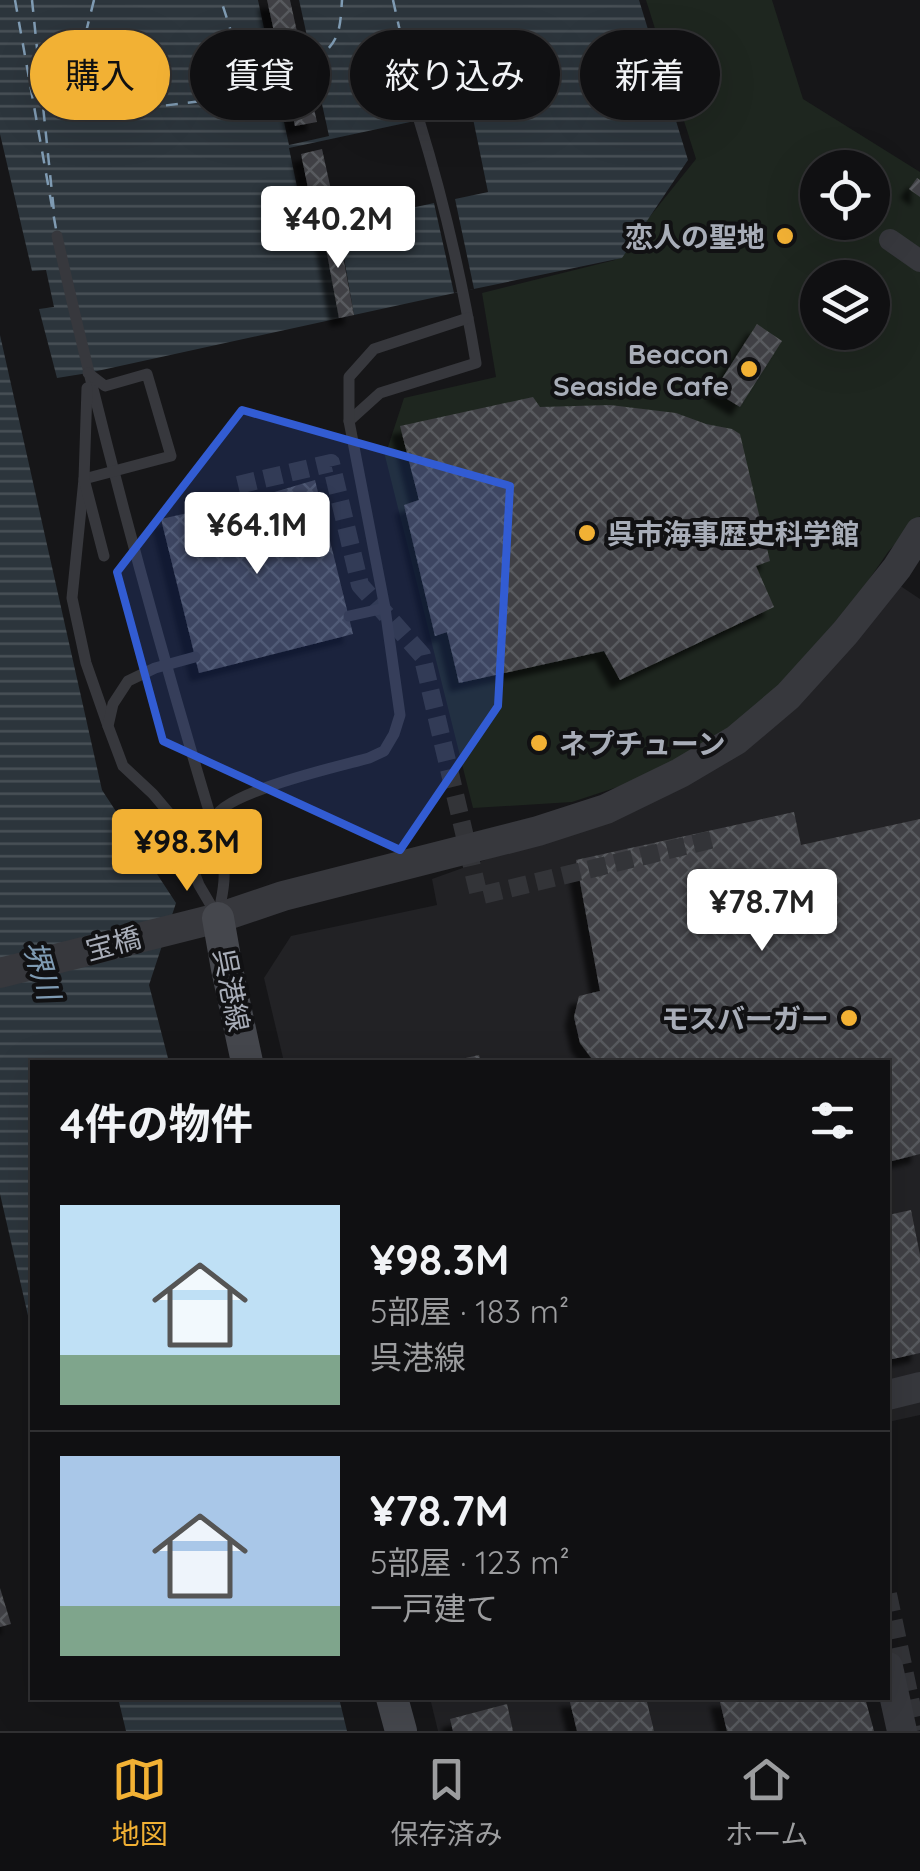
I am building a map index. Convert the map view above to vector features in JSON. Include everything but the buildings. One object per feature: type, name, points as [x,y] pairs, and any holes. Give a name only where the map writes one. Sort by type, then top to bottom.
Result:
[{"type":"main road","name":"呉港線","points":[[218,918],[247,1060]]},
{"type":"main road","points":[[392,1700],[400,1731]]},
{"type":"street","points":[[890,240],[920,261]]},
{"type":"street","name":"宝橋","points":[[0,973],[218,918],[283,896],[538,831],[606,809],[736,740],[788,696],[897,568],[920,532]]},
{"type":"street","points":[[890,1394],[920,1387]]},
{"type":"street","points":[[890,1676],[902,1731]]},
{"type":"lane","points":[[348,421],[380,393],[476,362],[444,201],[420,120]]},
{"type":"lane","points":[[57,236],[114,472],[212,823],[224,875],[218,918]]},
{"type":"lane","points":[[212,823],[216,812],[231,800],[369,758],[384,750],[394,734],[400,714],[348,421],[350,377],[374,349],[468,318]]},
{"type":"lane","points":[[84,479],[171,456],[147,374],[106,386],[88,373]]},
{"type":"lane","points":[[88,373],[84,479],[72,598],[86,662],[123,766],[154,794],[169,814],[199,886],[218,918]]},
{"type":"lane","points":[[84,479],[104,556]]},
{"type":"lane","points":[[349,616],[384,608]]},
{"type":"lane","points":[[128,681],[195,656]]},
{"type":"lane","points":[[108,726],[113,704],[128,681],[132,662]]},
{"type":"highlighted area","points":[[242,410],[510,486],[498,706],[400,850],[163,741],[117,572]]},
{"type":"shaded area","points":[[646,0],[772,0],[803,99],[885,150],[800,150],[800,240],[890,240],[890,153],[920,172],[920,516],[806,658],[738,726],[651,776],[572,802],[473,808],[385,456],[404,398],[496,377],[482,293],[615,260],[696,159],[684,120],[720,120],[720,30],[655,30]]},
{"type":"shaded area","points":[[899,585],[920,599],[920,1415],[890,1422],[890,1060],[284,1060],[264,978],[291,936],[437,905],[432,879],[674,792]]},
{"type":"shaded area","points":[[430,1700],[862,1700],[870,1731],[438,1731]]},
{"type":"water","points":[[0,0],[639,0],[648,30],[580,30],[580,120],[676,120],[688,160],[622,258],[57,378],[39,309],[54,307],[46,270],[32,271],[0,134]]},
{"type":"water","name":"堺川","points":[[0,335],[102,790],[176,903],[149,985],[168,1060],[30,1060],[30,1324],[0,1194]]},
{"type":"water","points":[[118,1700],[339,1700],[347,1731],[126,1731]]},
{"type":"pier","points":[[258,0],[299,0],[306,30],[264,30]]},
{"type":"pier","points":[[284,120],[325,120],[329,136],[289,145]]},
{"type":"pier","points":[[420,120],[473,120],[488,192],[455,199],[474,289],[454,293],[434,203],[338,224],[354,315],[339,318],[322,228],[306,230],[289,148]]},
{"type":"ferry route","points":[[15,0],[56,229]]},
{"type":"ferry route","points":[[32,0],[54,212]]},
{"type":"ferry route","points":[[94,0],[84,40],[144,108],[278,92],[251,94],[221,0]]},
{"type":"ferry route","points":[[330,46],[337,36],[342,0]]},
{"type":"ferry route","points":[[393,0],[400,30]]},
{"type":"tunnel","points":[[238,485],[331,463],[360,585],[422,655],[479,896],[718,838]]},
{"type":"tunnel","points":[[890,1603],[917,1731]]},
{"type":"place","name":"恋人の聖地","points":[[785,236]]},
{"type":"place","name":"Beacon Seaside Cafe","points":[[749,369]]},
{"type":"place","name":"呉市海事歴史科学館","points":[[587,533]]},
{"type":"place","name":"ネプチューン","points":[[539,743]]},
{"type":"place","name":"モスバーガー","points":[[849,1018]]}]
